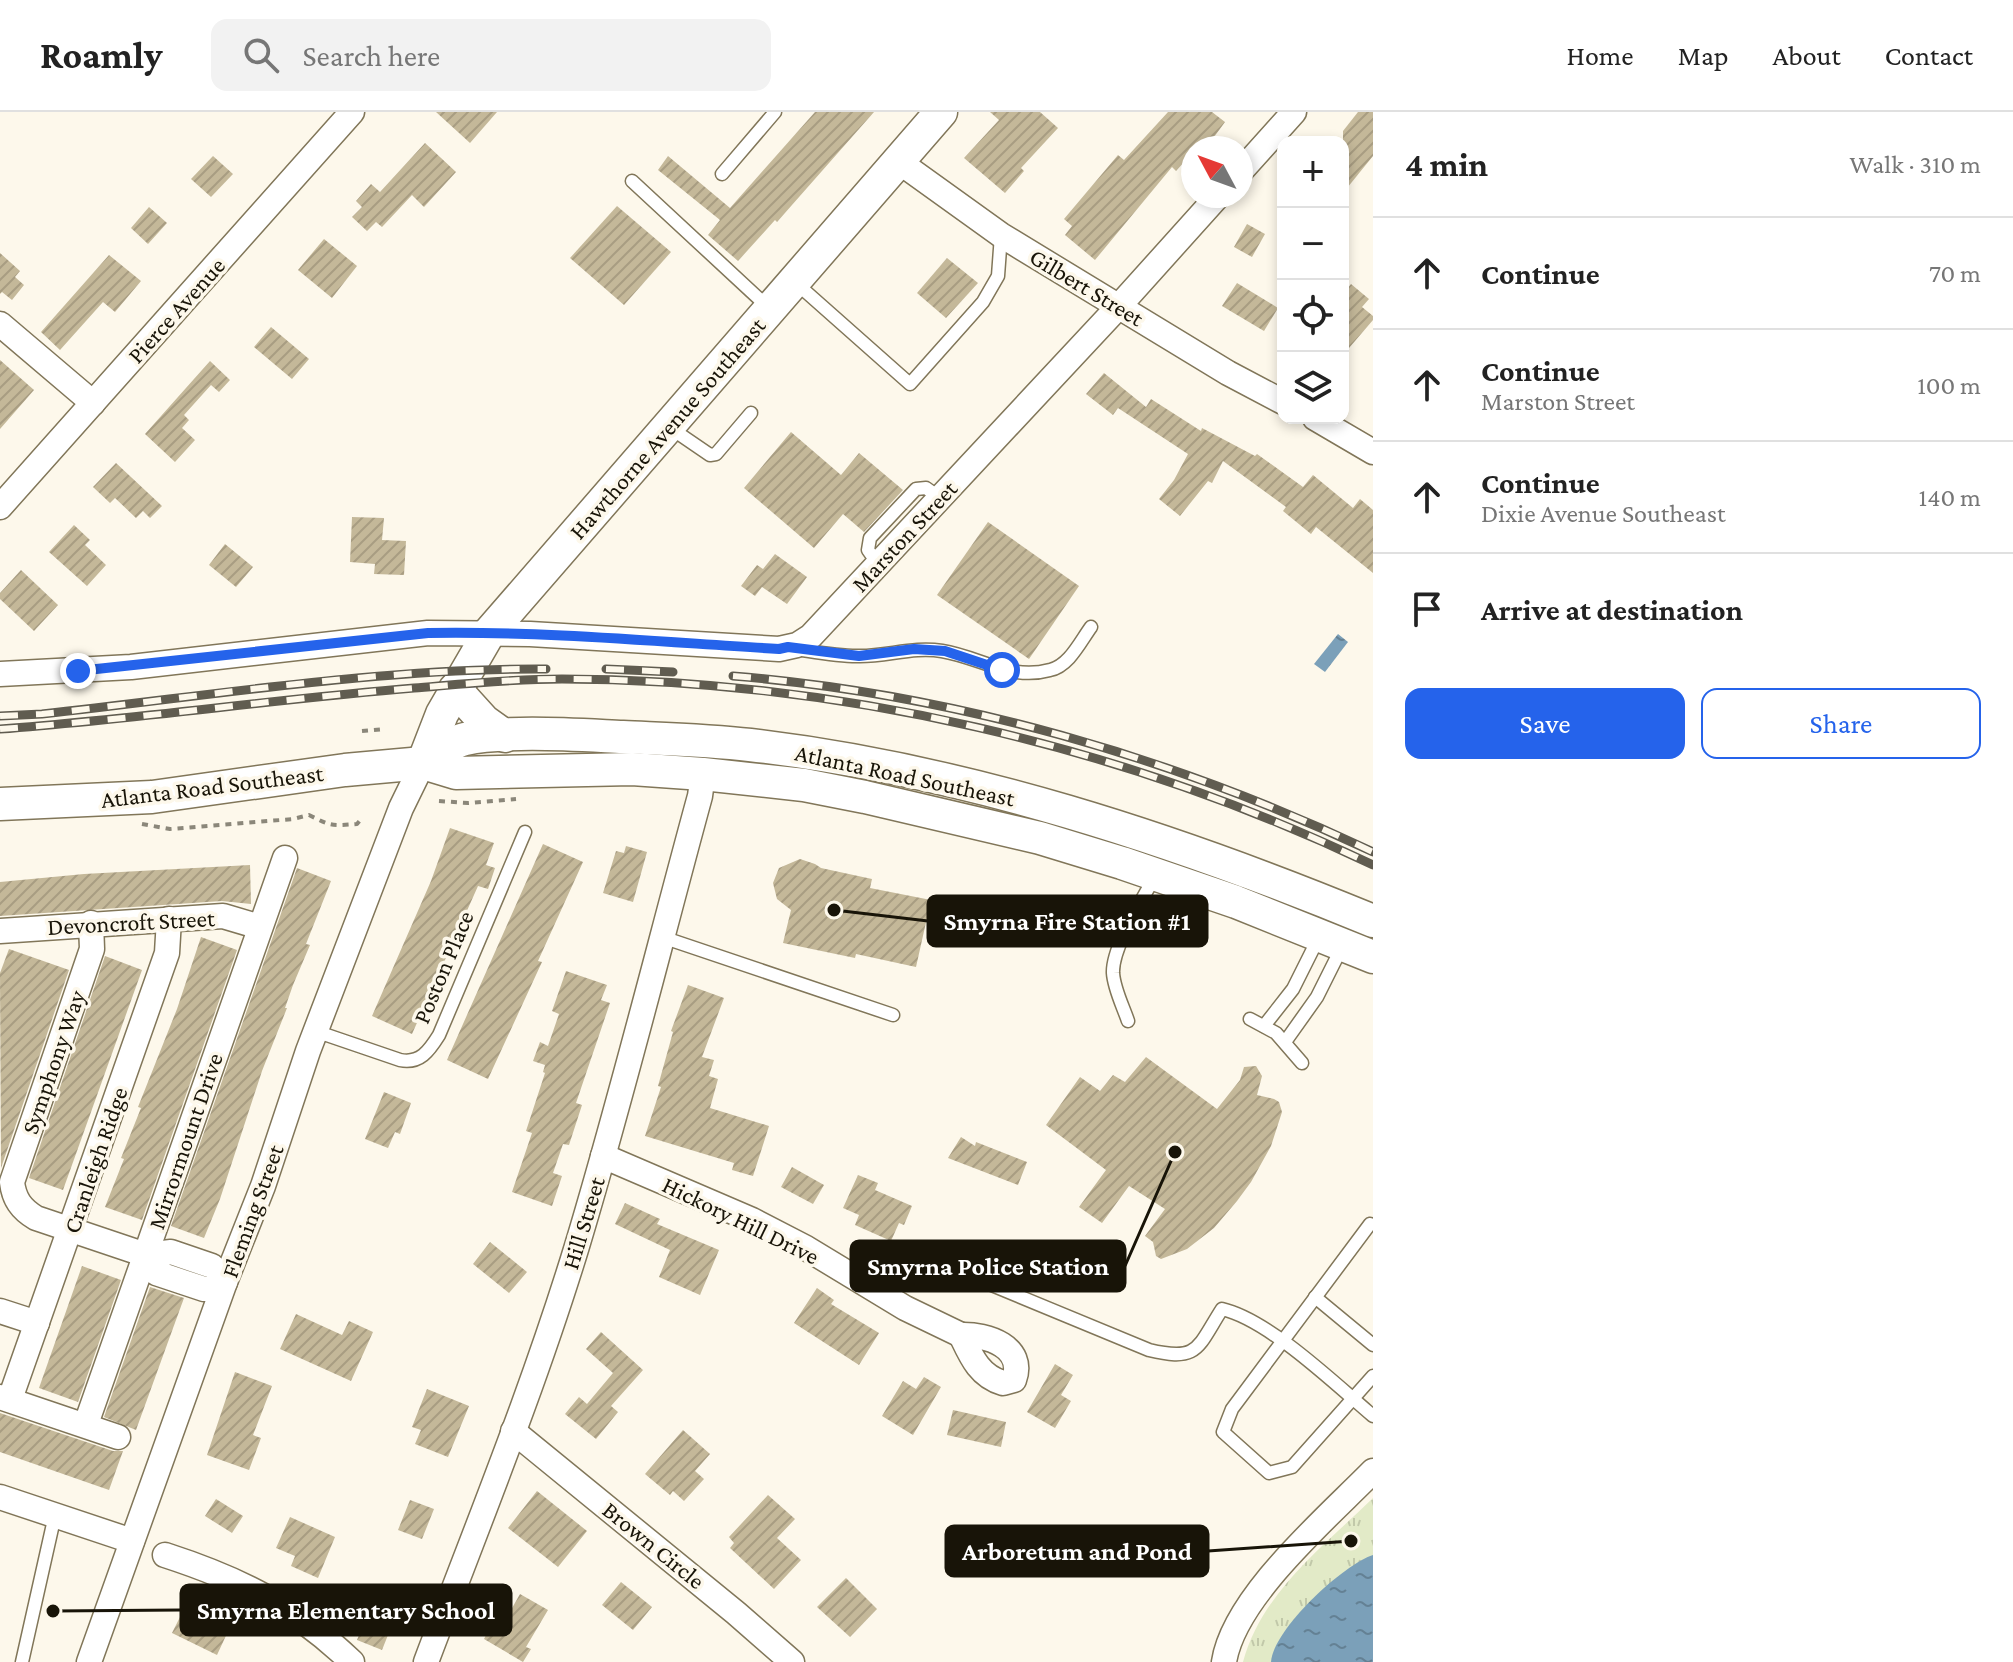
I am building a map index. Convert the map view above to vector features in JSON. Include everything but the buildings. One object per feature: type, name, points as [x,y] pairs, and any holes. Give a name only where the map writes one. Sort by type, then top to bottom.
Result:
[{"type":"main road","name":"Hawthorne Avenue Southeast","points":[[423,763],[455,689],[489,633],[941,112]]},
{"type":"main road","points":[[455,689],[484,721],[505,736]]},
{"type":"main road","name":"Atlanta Road Southeast","points":[[423,763],[463,739],[579,735],[704,759],[804,785],[923,792],[1051,808],[1170,844],[1330,925],[1373,957]]},
{"type":"main road","name":"Atlanta Road Southeast","points":[[0,804],[152,797],[345,770],[423,763],[456,773],[632,769],[704,759]]},
{"type":"main road","name":"Atlanta Road Southeast","points":[[923,792],[1064,845],[1330,925],[1373,921]]},
{"type":"street","name":"Pierce Avenue","points":[[0,507],[352,112]]},
{"type":"street","points":[[1253,158],[1294,112]]},
{"type":"street","name":"Gilbert Street","points":[[898,161],[1001,235],[1228,373],[1277,399]]},
{"type":"street","name":"Marston Street","points":[[788,647],[811,636],[1207,208]]},
{"type":"street","points":[[0,324],[93,403]]},
{"type":"street","points":[[1325,424],[1373,452]]},
{"type":"street","points":[[0,674],[131,667],[428,633],[788,647]]},
{"type":"street","name":"Hill Street","points":[[426,1662],[513,1431],[576,1248],[700,796],[704,759]]},
{"type":"street","name":"Fleming Street","points":[[89,1662],[225,1282],[263,1186],[315,1031],[401,808],[423,763]]},
{"type":"street","name":"Mirrormount Drive","points":[[86,1424],[285,858]]},
{"type":"street","name":"Devoncroft Street","points":[[0,931],[223,916],[260,927]]},
{"type":"street","name":"Cranleigh Ridge","points":[[5,1398],[37,1323],[167,953],[169,919]]},
{"type":"street","name":"Symphony Way","points":[[91,923],[92,949],[12,1182],[13,1193],[24,1211],[36,1218],[146,1255],[156,1273],[204,1289],[225,1282]]},
{"type":"street","name":"Hickory Hill Drive","points":[[603,1156],[752,1220],[806,1248],[905,1308],[961,1335]]},
{"type":"street","points":[[0,1311],[37,1323]]},
{"type":"street","points":[[5,1398],[118,1437]]},
{"type":"street","name":"Brown Circle","points":[[513,1431],[792,1662]]},
{"type":"street","points":[[1224,1662],[1239,1619],[1255,1594],[1373,1471]]},
{"type":"street","points":[[0,1497],[132,1541]]},
{"type":"street","points":[[165,1555],[225,1576],[278,1603],[307,1623],[352,1662]]},
{"type":"lane","points":[[722,174],[768,114]]},
{"type":"lane","points":[[632,181],[770,309]]},
{"type":"lane","points":[[794,281],[910,384],[983,302],[998,276],[1001,235]]},
{"type":"lane","points":[[669,427],[710,455],[716,454],[751,413]]},
{"type":"lane","points":[[788,647],[859,656],[914,649],[945,651],[1002,670],[1028,674],[1053,670],[1069,658],[1091,627]]},
{"type":"lane","name":"Poston Place","points":[[315,1031],[409,1062],[426,1054],[439,1035],[525,832]]},
{"type":"lane","points":[[1128,1021],[1113,977],[1113,965],[1156,875]]},
{"type":"lane","points":[[1264,1026],[1293,989],[1330,925]]},
{"type":"lane","points":[[1285,1042],[1317,997],[1330,925]]},
{"type":"lane","points":[[662,937],[893,1015]]},
{"type":"lane","points":[[1250,1019],[1285,1042],[1302,1063]]},
{"type":"lane","points":[[1370,1224],[1232,1409],[1223,1432],[1269,1473],[1292,1467],[1373,1376]]},
{"type":"lane","points":[[941,1264],[1149,1350],[1174,1356],[1187,1355],[1199,1345],[1222,1309],[1257,1322],[1373,1416]]},
{"type":"lane","points":[[1315,1297],[1373,1345]]},
{"type":"lane","points":[[22,1662],[55,1515]]},
{"type":"path","points":[[362,731],[385,729]]},
{"type":"path","points":[[130,822],[170,829],[309,815],[331,826],[357,824],[361,819]]},
{"type":"green space","points":[[1373,1498],[1373,1662],[1243,1662],[1252,1637],[1279,1592]]},
{"type":"water","points":[[1338,634],[1348,642],[1325,672],[1314,664]]},
{"type":"water","points":[[1373,1555],[1373,1662],[1271,1662],[1284,1633],[1312,1600],[1345,1571]]},
{"type":"railway","points":[[0,716],[42,714],[356,678],[546,669]]},
{"type":"railway","points":[[606,669],[673,672]]},
{"type":"railway","points":[[733,676],[898,698],[1061,735],[1220,787],[1373,852]]},
{"type":"railway","points":[[0,729],[525,680],[666,682],[771,692],[875,707],[978,727],[1079,754],[1179,785],[1373,865]]},
{"type":"place","name":"Smyrna Fire Station #1","points":[[834,910]]},
{"type":"place","name":"Smyrna Police Station","points":[[1175,1152]]},
{"type":"place","name":"Arboretum and Pond","points":[[1351,1541]]},
{"type":"place","name":"Smyrna Elementary School","points":[[53,1611]]},
{"type":"route","points":[[78,671],[428,633],[530,634],[779,649],[788,647],[859,656],[914,649],[945,651],[1002,670]]}]
